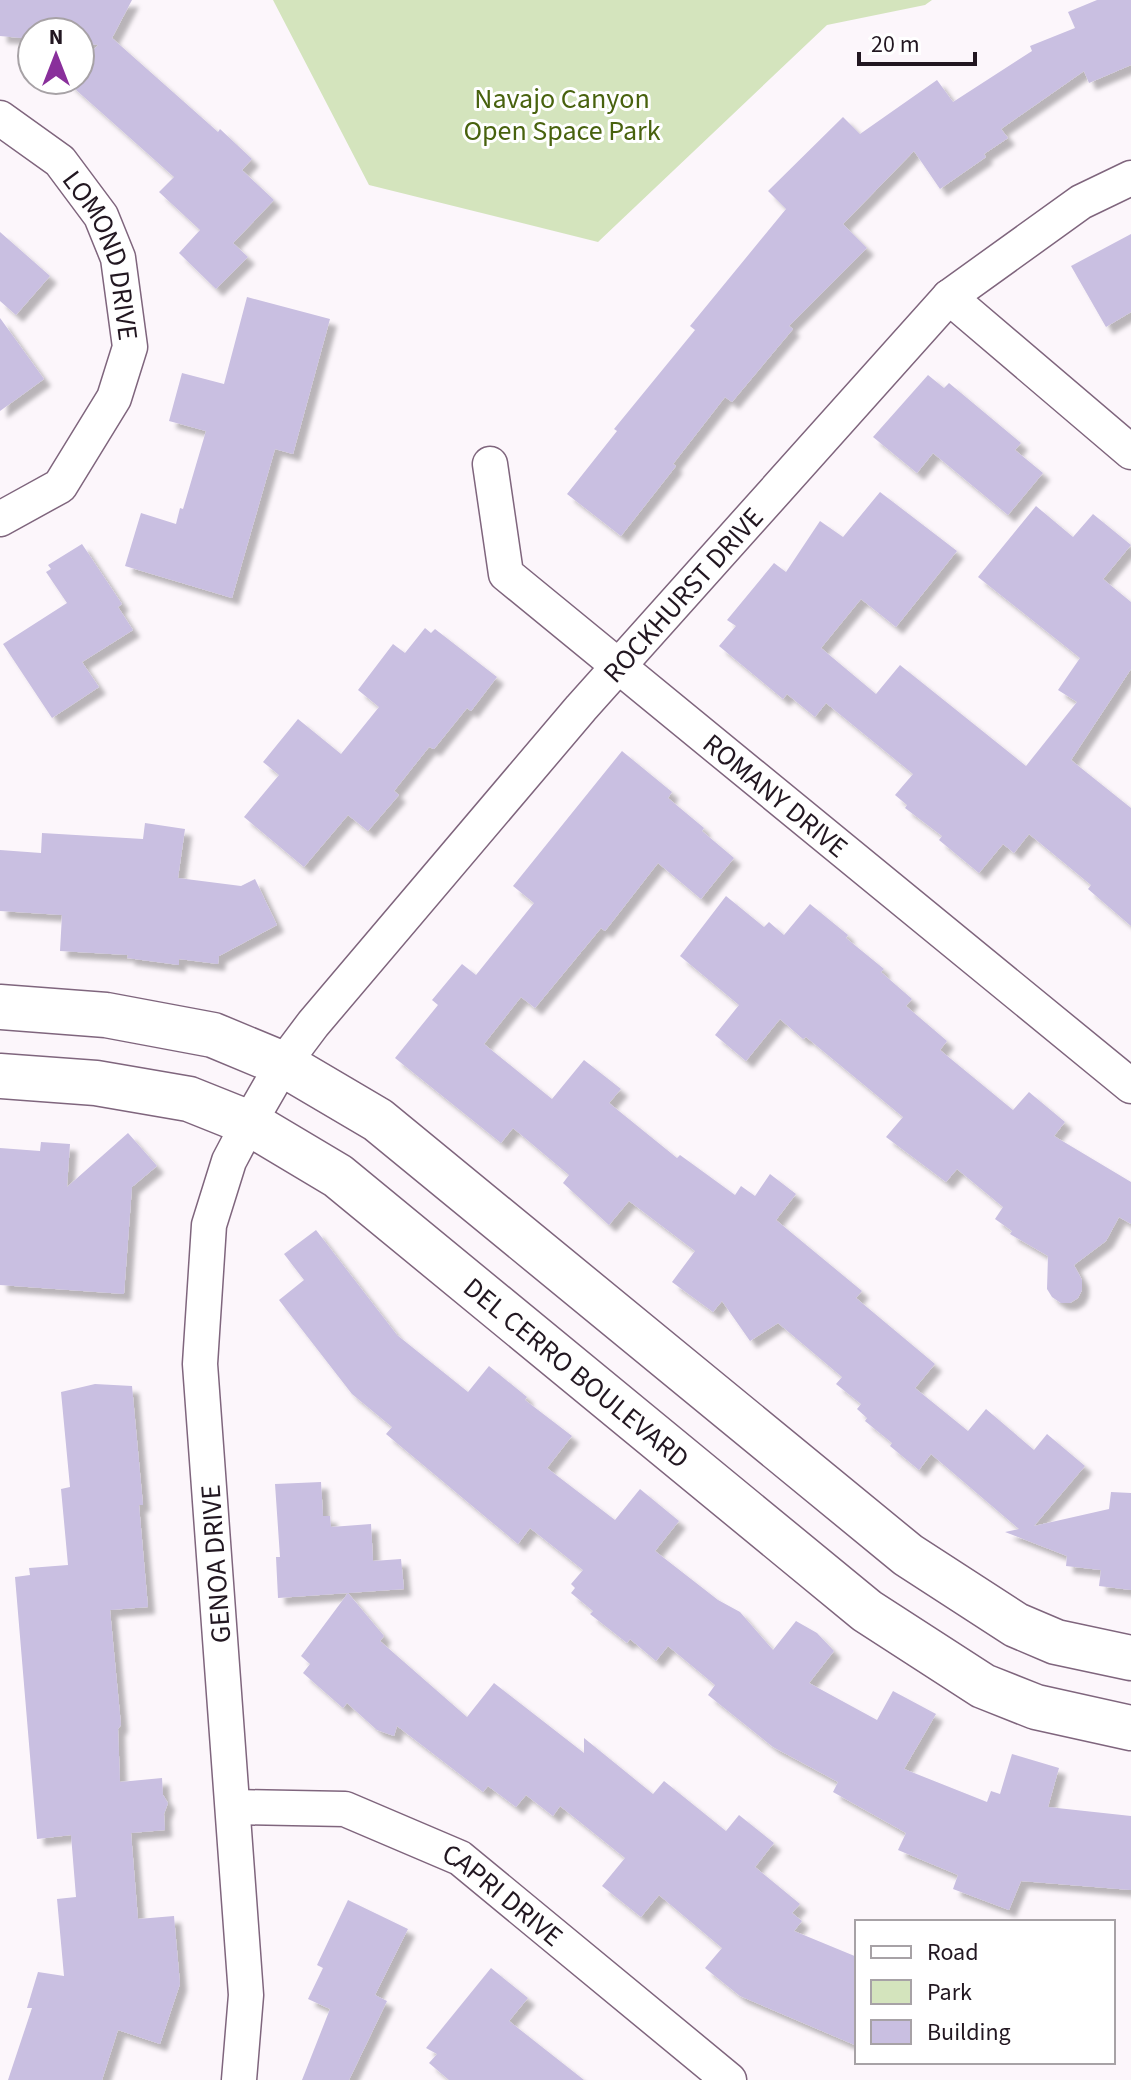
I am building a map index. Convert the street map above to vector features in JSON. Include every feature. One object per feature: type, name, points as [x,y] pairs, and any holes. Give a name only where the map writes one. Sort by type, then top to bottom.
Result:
[{"type":"street","name":"LOMOND DRIVE","points":[[0,118],[60,161],[101,216],[118,258],[130,347],[114,398],[60,486],[0,519]]},
{"type":"street","name":"ROCKHURST DRIVE","points":[[283,1064],[323,1012],[618,667],[949,297],[1081,202],[1131,178]]},
{"type":"street","points":[[949,297],[1131,452]]},
{"type":"street","name":"ROMANY DRIVE","points":[[490,464],[506,574],[1131,1086]]},
{"type":"street","points":[[0,1007],[106,1015],[213,1035],[283,1064],[378,1120],[908,1555],[1016,1625],[1056,1642],[1131,1658]]},
{"type":"street","name":"GENOA DRIVE","points":[[239,2080],[246,1995],[200,1364],[209,1225],[229,1161],[283,1064]]},
{"type":"street","name":"DEL CERRO BOULEVARD","points":[[0,1076],[96,1083],[189,1099],[249,1123],[338,1176],[867,1611],[983,1686],[1036,1707],[1131,1728]]},
{"type":"street","name":"CAPRI DRIVE","points":[[234,1807],[345,1809],[460,1858],[729,2080]]},
{"type":"green space","name":"Navajo Canyon Open Space Park","points":[[273,0],[932,0],[925,5],[827,25],[598,242],[369,185]]},
{"type":"building","points":[[0,0],[132,0],[112,38],[252,159],[242,170],[274,200],[233,243],[248,257],[216,289],[179,253],[200,230],[159,192],[174,177],[83,96],[96,96],[96,16],[16,16],[16,38],[0,36]]},
{"type":"building","points":[[1097,0],[1131,0],[1131,65],[1089,83],[1084,71],[1001,129],[1008,138],[940,189],[914,151],[843,224],[867,248],[789,326],[793,329],[732,402],[725,397],[621,536],[567,494],[617,431],[614,429],[695,330],[690,326],[786,209],[768,191],[843,117],[860,134],[937,80],[953,102],[1032,51],[1030,46],[1075,28],[1068,12]]},
{"type":"building","points":[[0,232],[50,276],[16,315],[0,301]]},
{"type":"building","points":[[1131,234],[1131,312],[1106,327],[1071,266]]},
{"type":"building","points":[[247,297],[330,319],[293,454],[275,449],[232,598],[125,566],[141,513],[176,524],[180,508],[183,509],[206,431],[169,421],[182,373],[224,384]]},
{"type":"building","points":[[0,318],[44,379],[0,411]]},
{"type":"building","points":[[928,375],[944,388],[949,383],[1021,443],[1015,450],[1043,473],[1008,515],[933,453],[917,473],[873,437]]},
{"type":"building","points":[[880,492],[957,551],[896,627],[861,599],[821,648],[876,694],[900,665],[1026,766],[1077,702],[1058,690],[1080,658],[978,577],[1036,506],[1073,537],[1093,514],[1131,545],[1103,579],[1131,602],[1131,669],[1071,760],[1131,808],[1131,926],[1088,889],[1091,885],[1029,834],[1014,853],[1003,844],[979,873],[939,840],[942,836],[905,808],[907,805],[895,795],[913,774],[826,703],[815,717],[787,694],[783,699],[719,646],[736,626],[727,620],[774,563],[786,572],[820,521],[843,537]]},
{"type":"building","points":[[82,544],[122,604],[118,607],[133,630],[82,662],[99,687],[52,718],[3,644],[67,603],[46,572],[51,569],[48,565]]},
{"type":"building","points":[[425,628],[431,633],[435,629],[497,677],[471,711],[467,708],[434,749],[429,747],[394,791],[399,795],[368,831],[348,815],[304,867],[244,817],[279,775],[263,762],[298,719],[341,754],[379,707],[358,690],[393,644],[405,653]]},
{"type":"building","points":[[622,751],[672,792],[668,798],[734,858],[701,899],[658,863],[605,931],[601,928],[535,1008],[521,997],[484,1044],[552,1099],[584,1060],[621,1089],[609,1103],[677,1158],[680,1155],[735,1195],[741,1186],[755,1196],[770,1174],[796,1194],[776,1220],[862,1291],[856,1298],[935,1364],[915,1388],[968,1431],[986,1409],[1034,1450],[1047,1434],[1085,1466],[1034,1526],[1109,1509],[1111,1492],[1131,1493],[1131,1590],[1099,1586],[1101,1570],[1066,1566],[1067,1556],[1005,1532],[1019,1529],[931,1454],[919,1470],[865,1421],[867,1418],[857,1409],[861,1404],[836,1384],[842,1377],[778,1323],[750,1341],[722,1301],[713,1312],[672,1282],[695,1251],[629,1201],[609,1225],[563,1183],[569,1175],[513,1128],[501,1143],[395,1058],[438,1005],[432,1000],[462,964],[476,975],[534,903],[513,886]]},
{"type":"building","points":[[145,823],[185,829],[178,878],[241,886],[255,879],[277,925],[219,956],[218,964],[179,959],[179,965],[127,958],[128,955],[60,951],[62,915],[0,911],[0,850],[41,853],[42,833],[143,839]]},
{"type":"building","points":[[726,896],[764,927],[769,922],[784,935],[810,904],[848,935],[846,938],[884,969],[881,972],[912,999],[906,1006],[947,1041],[940,1050],[1013,1110],[1029,1092],[1065,1122],[1054,1136],[1131,1182],[1131,1224],[1119,1217],[1106,1241],[1074,1265],[1082,1280],[1078,1298],[1070,1303],[1061,1303],[1052,1297],[1047,1289],[1048,1256],[1010,1234],[1012,1231],[995,1219],[1003,1207],[957,1169],[946,1182],[886,1137],[903,1117],[806,1037],[803,1039],[780,1019],[746,1061],[715,1035],[739,1005],[680,956]]},
{"type":"building","points":[[128,1133],[157,1166],[132,1187],[124,1294],[0,1285],[0,1148],[40,1151],[41,1142],[70,1144],[67,1187]]},
{"type":"building","points":[[316,1230],[397,1335],[468,1392],[489,1366],[527,1397],[525,1400],[572,1436],[547,1468],[615,1520],[640,1489],[679,1521],[655,1551],[718,1600],[740,1612],[773,1650],[796,1621],[817,1633],[834,1651],[809,1683],[877,1720],[893,1691],[936,1714],[904,1769],[987,1802],[991,1791],[1000,1794],[1012,1754],[1059,1768],[1048,1807],[1131,1816],[1131,1890],[1021,1881],[1009,1910],[953,1889],[958,1875],[898,1850],[906,1833],[833,1792],[838,1782],[773,1747],[708,1695],[715,1685],[668,1646],[656,1661],[630,1639],[627,1643],[590,1614],[593,1611],[571,1593],[575,1588],[571,1584],[583,1570],[530,1528],[518,1544],[386,1434],[392,1427],[352,1394],[279,1300],[304,1280],[284,1254]]},
{"type":"building","points":[[95,1384],[132,1386],[148,1607],[110,1610],[121,1725],[118,1729],[120,1782],[162,1778],[163,1795],[168,1803],[164,1814],[165,1830],[131,1833],[138,1919],[174,1916],[180,1984],[160,2044],[118,2030],[102,2080],[8,2080],[32,2008],[27,2008],[38,1972],[64,1976],[57,1899],[76,1897],[71,1835],[37,1839],[15,1577],[30,1575],[29,1568],[68,1565],[61,1489],[70,1487],[61,1392]]},
{"type":"building","points":[[321,1482],[323,1516],[330,1516],[331,1527],[371,1524],[373,1561],[401,1559],[404,1589],[278,1598],[276,1557],[280,1557],[275,1484]]},
{"type":"building","points":[[348,1593],[384,1636],[380,1641],[467,1717],[494,1683],[584,1753],[584,1738],[653,1794],[664,1781],[726,1831],[739,1815],[774,1843],[755,1867],[800,1904],[792,1913],[802,1921],[794,1931],[855,1956],[855,2045],[740,1996],[705,1968],[722,1948],[659,1895],[641,1917],[602,1886],[625,1858],[560,1806],[553,1816],[526,1795],[516,1807],[488,1786],[483,1792],[397,1726],[394,1736],[377,1730],[347,1703],[343,1708],[303,1673],[310,1664],[301,1656]]},
{"type":"building","points":[[348,1900],[408,1929],[375,1995],[387,2001],[349,2080],[302,2080],[330,2009],[308,1999],[323,1968],[317,1965]]},
{"type":"building","points":[[491,1968],[528,1998],[509,2021],[584,2080],[449,2080],[429,2063],[437,2054],[426,2048]]}]
